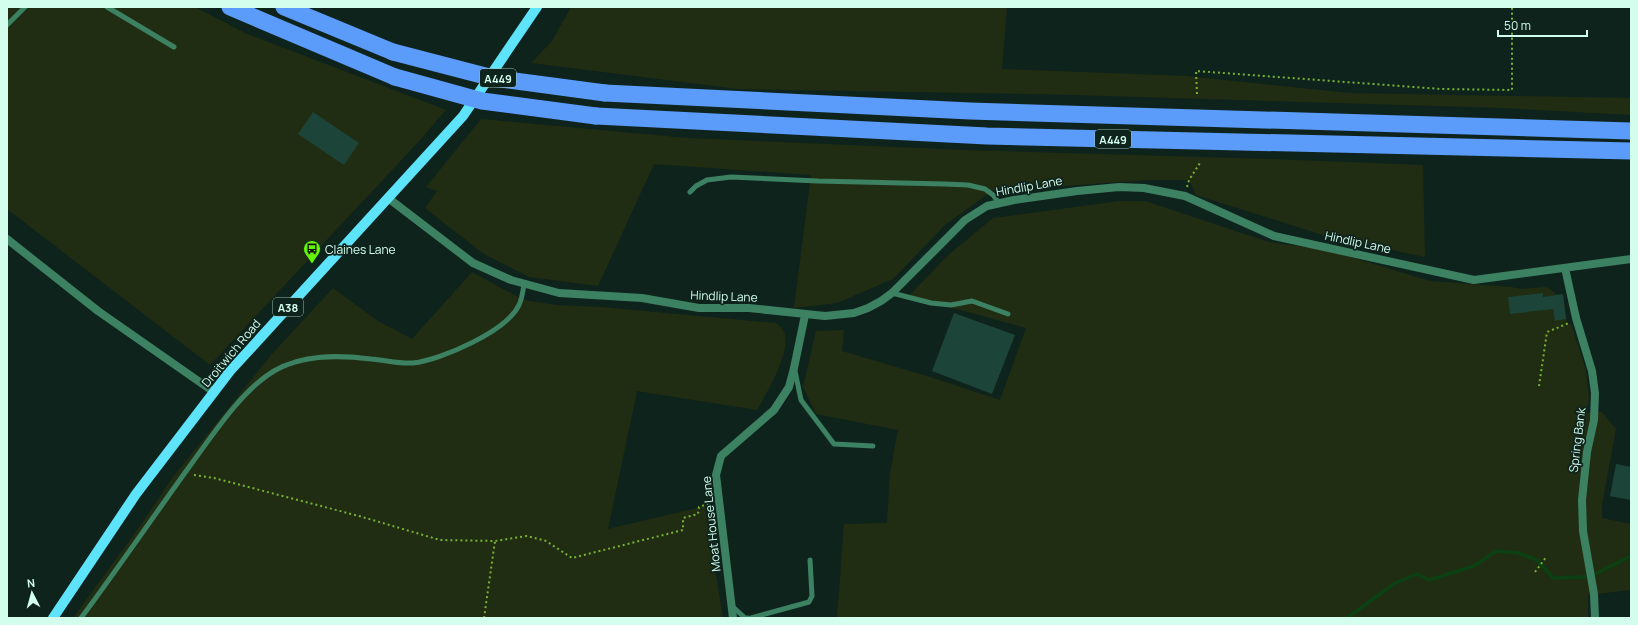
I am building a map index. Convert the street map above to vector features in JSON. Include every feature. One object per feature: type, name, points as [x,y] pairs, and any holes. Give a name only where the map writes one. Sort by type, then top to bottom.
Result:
[{"type":"highway","name":"A449","points":[[230,7],[395,77],[482,101],[596,116],[987,136],[1631,151]]},
{"type":"highway","name":"A449","points":[[284,7],[393,52],[493,78],[605,93],[970,111],[1631,131]]},
{"type":"main road","name":"Droitwich Road","points":[[53,618],[136,494],[230,371],[463,116],[537,7]]},
{"type":"street","name":"Hindlip Lane","points":[[388,198],[473,263],[511,280],[524,284],[559,293],[642,298],[699,308],[749,308],[804,315],[825,316],[854,313],[874,304],[892,293],[965,220],[987,206],[1077,190],[1119,187],[1144,188],[1185,196],[1274,236],[1474,280],[1631,259]]},
{"type":"street","points":[[7,239],[98,311],[214,392]]},
{"type":"street","name":"Spring Bank","points":[[1565,268],[1576,318],[1592,371],[1594,392],[1594,420],[1587,452],[1582,500],[1583,531],[1594,594],[1595,618]]},
{"type":"street","name":"Moat House Lane","points":[[733,618],[716,475],[721,456],[774,410],[789,387],[804,315]]},
{"type":"lane","points":[[7,25],[25,7]]},
{"type":"lane","points":[[106,7],[174,47]]},
{"type":"lane","points":[[690,192],[696,186],[707,180],[731,177],[944,184],[968,185],[985,189],[993,195],[999,203]]},
{"type":"lane","points":[[81,618],[213,434],[259,380],[274,370],[289,363],[311,358],[332,356],[398,363],[414,363],[429,360],[451,352],[490,334],[505,322],[519,305],[524,284]]},
{"type":"lane","points":[[892,293],[931,303],[951,305],[972,301],[1008,314]]},
{"type":"lane","points":[[794,368],[801,400],[834,444],[873,446]]},
{"type":"lane","points":[[732,606],[745,618],[750,618],[809,602],[812,596],[810,560]]},
{"type":"path","points":[[1197,94],[1196,71],[1441,89],[1512,90],[1512,7]]},
{"type":"path","points":[[1185,196],[1189,180],[1200,163]]},
{"type":"path","points":[[1539,386],[1547,332],[1567,324],[1576,318]]},
{"type":"path","points":[[185,473],[214,478],[359,516],[440,540],[495,541],[527,536],[546,541],[572,558],[683,530],[683,518],[698,514],[699,507],[719,500]]},
{"type":"path","points":[[484,618],[495,541]]},
{"type":"path","points":[[1534,572],[1547,556]]},
{"type":"green space","points":[[7,7],[195,7],[245,33],[446,110],[421,139],[210,365],[7,209]]},
{"type":"green space","points":[[571,7],[1007,7],[1002,69],[1187,76],[1349,93],[1631,98],[1631,115],[1502,108],[1038,94],[738,89],[531,63],[552,41]]},
{"type":"green space","points":[[481,119],[688,138],[964,150],[1423,165],[1425,257],[1329,237],[1196,195],[1189,180],[1148,180],[992,191],[945,225],[893,279],[837,303],[794,308],[811,175],[654,164],[598,286],[529,277],[484,254],[425,208],[437,191],[426,187]]},
{"type":"green space","points":[[1120,201],[1145,201],[1269,242],[1337,253],[1430,281],[1522,289],[1544,287],[1549,288],[1557,295],[1563,294],[1567,324],[1571,324],[1586,370],[1589,398],[1587,413],[1602,412],[1616,429],[1602,505],[1602,518],[1631,524],[1631,590],[1588,595],[1588,618],[837,618],[844,524],[887,523],[890,473],[898,430],[816,414],[803,387],[816,331],[844,330],[842,351],[927,376],[1000,400],[1026,328],[909,296],[947,256],[993,218]]},
{"type":"green space","points":[[472,272],[518,297],[529,301],[557,305],[601,307],[776,323],[783,330],[785,348],[782,359],[778,371],[757,410],[637,391],[608,529],[705,506],[723,618],[73,618],[138,529],[173,477],[271,355],[333,288],[378,321],[412,339]]},
{"type":"building","points":[[313,112],[359,143],[344,165],[298,134]]},
{"type":"building","points":[[1543,293],[1543,297],[1563,294],[1566,319],[1555,321],[1553,309],[1510,314],[1508,297]]},
{"type":"building","points":[[954,313],[1015,335],[992,394],[932,371]]},
{"type":"building","points":[[1616,464],[1631,467],[1631,500],[1610,496]]},
{"type":"waterway","points":[[1347,618],[1395,583],[1417,574],[1429,580],[1474,566],[1496,551],[1518,553],[1537,560],[1553,578],[1585,577]]},
{"type":"waterway","points":[[1595,574],[1631,556]]},
{"type":"place","name":"Claines Lane","points":[[312,264]]}]
